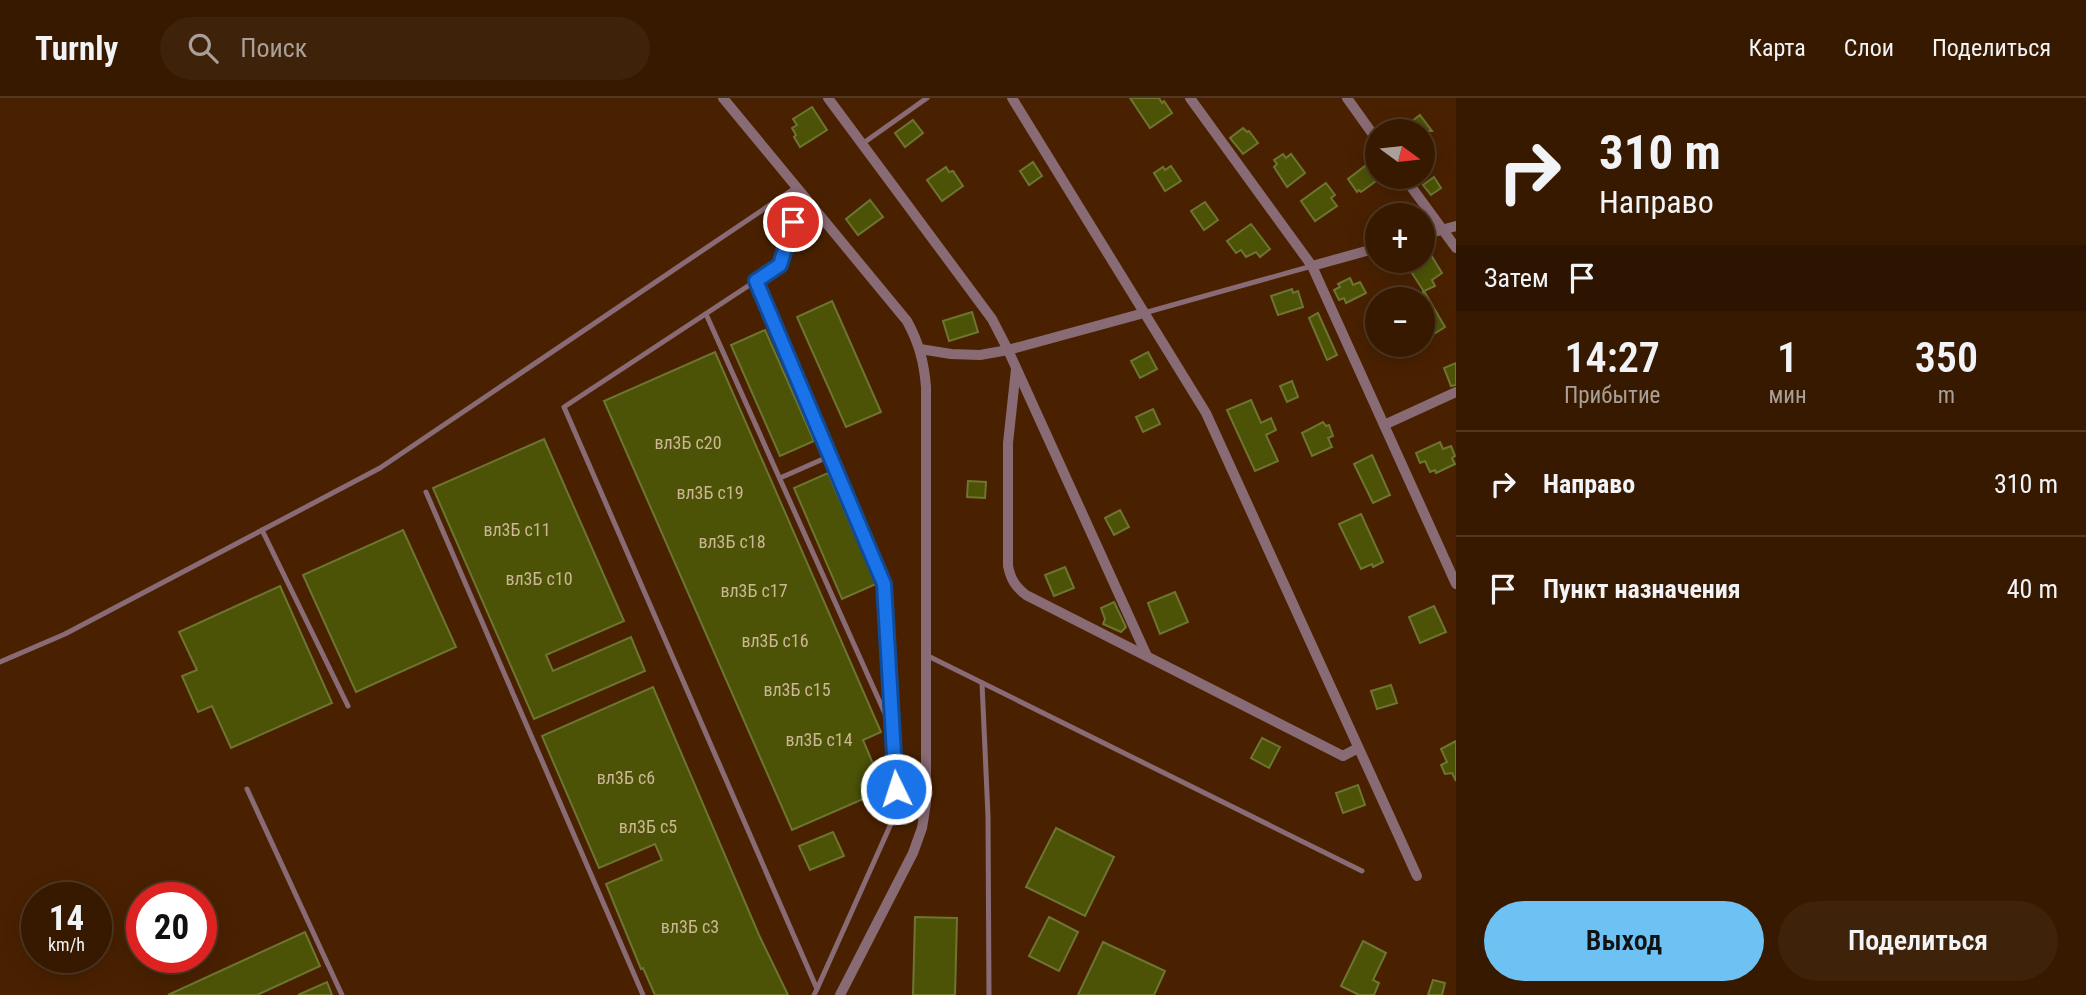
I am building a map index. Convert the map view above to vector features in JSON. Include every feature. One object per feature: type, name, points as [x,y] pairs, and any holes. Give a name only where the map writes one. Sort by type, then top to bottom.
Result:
[{"type":"street","points":[[723,98],[907,321],[920,349],[926,387],[926,803],[922,828],[913,853],[840,995]]},
{"type":"street","points":[[828,98],[992,319],[1147,656]]},
{"type":"street","points":[[1012,98],[1206,413],[1416,876]]},
{"type":"street","points":[[1190,98],[1312,266],[1384,425],[1452,565],[1456,584]]},
{"type":"street","points":[[1347,98],[1365,123]]},
{"type":"street","points":[[1413,189],[1456,248]]},
{"type":"street","points":[[1435,232],[1456,226]]},
{"type":"street","points":[[1312,266],[1365,251]]},
{"type":"street","points":[[920,349],[980,355],[1144,313]]},
{"type":"street","points":[[1016,368],[1009,443],[1010,577],[1017,587],[1026,595],[1343,756],[1358,748]]},
{"type":"street","points":[[1384,425],[1456,392]]},
{"type":"lane","points":[[862,144],[927,98]]},
{"type":"lane","points":[[795,188],[793,222],[780,265],[564,407],[816,992]]},
{"type":"lane","points":[[0,662],[65,634],[380,468],[795,188]]},
{"type":"lane","points":[[1144,313],[1312,266]]},
{"type":"lane","points":[[756,281],[884,584],[896,789],[890,825],[816,992]]},
{"type":"lane","points":[[706,314],[891,727]]},
{"type":"lane","points":[[780,478],[830,456]]},
{"type":"lane","points":[[426,492],[643,995]]},
{"type":"lane","points":[[262,530],[348,706]]},
{"type":"lane","points":[[926,655],[1362,871]]},
{"type":"lane","points":[[982,682],[988,816],[989,995]]},
{"type":"lane","points":[[247,789],[342,995]]},
{"type":"building","points":[[1130,98],[1159,98],[1172,113],[1150,128]]},
{"type":"building","points":[[812,107],[827,130],[800,147],[794,137],[796,135],[792,128],[797,125],[793,119]]},
{"type":"building","points":[[913,120],[923,133],[905,147],[895,133]]},
{"type":"building","points":[[1243,128],[1249,131],[1258,143],[1243,154],[1230,138]]},
{"type":"building","points":[[1283,154],[1286,158],[1291,154],[1305,173],[1287,187],[1274,167],[1277,164],[1274,160]]},
{"type":"building","points":[[1033,162],[1042,176],[1029,185],[1020,171]]},
{"type":"building","points":[[1171,166],[1181,181],[1165,191],[1154,173],[1163,167],[1165,170]]},
{"type":"building","points":[[1365,166],[1365,189],[1357,192],[1348,179]]},
{"type":"building","points":[[946,167],[949,172],[953,171],[963,186],[942,201],[927,180]]},
{"type":"building","points":[[1435,179],[1441,188],[1431,195],[1426,189],[1435,189]]},
{"type":"building","points":[[1326,183],[1335,195],[1331,198],[1337,206],[1315,221],[1301,201]]},
{"type":"building","points":[[870,200],[883,217],[858,235],[846,219]]},
{"type":"building","points":[[1205,202],[1218,220],[1204,230],[1191,211]]},
{"type":"building","points":[[1251,224],[1270,249],[1260,257],[1256,252],[1246,257],[1241,250],[1236,253],[1227,241]]},
{"type":"building","points":[[1435,262],[1442,273],[1432,280],[1435,286],[1421,287],[1412,273],[1435,273]]},
{"type":"building","points":[[1350,278],[1353,285],[1360,282],[1365,294],[1346,303],[1344,298],[1339,300],[1334,290],[1340,287],[1338,284]]},
{"type":"building","points":[[1292,289],[1293,293],[1298,291],[1303,307],[1278,315],[1271,296]]},
{"type":"building","points":[[832,301],[881,412],[846,427],[797,317]]},
{"type":"building","points":[[1435,310],[1445,327],[1435,333]]},
{"type":"building","points":[[972,312],[978,332],[949,341],[943,321]]},
{"type":"building","points":[[1318,313],[1337,355],[1327,360],[1309,318]]},
{"type":"building","points":[[765,330],[814,441],[780,456],[731,345]]},
{"type":"building","points":[[715,352],[881,732],[863,740],[884,790],[792,830],[604,401]]},
{"type":"building","points":[[1148,352],[1157,369],[1140,378],[1131,361]]},
{"type":"building","points":[[1456,363],[1456,385],[1451,386],[1444,368]]},
{"type":"building","points":[[1292,381],[1298,397],[1287,402],[1280,386]]},
{"type":"building","points":[[1251,400],[1261,423],[1271,418],[1276,430],[1266,435],[1278,461],[1255,471],[1227,410]]},
{"type":"building","points":[[1153,409],[1160,424],[1143,432],[1136,417]]},
{"type":"building","points":[[1323,422],[1326,426],[1329,425],[1333,436],[1328,438],[1332,447],[1312,456],[1302,433]]},
{"type":"building","points":[[544,439],[624,621],[546,655],[553,671],[631,637],[645,671],[534,719],[433,488]]},
{"type":"building","points":[[1440,442],[1443,449],[1451,446],[1455,464],[1436,473],[1435,470],[1430,472],[1425,461],[1420,463],[1416,453]]},
{"type":"building","points":[[1372,455],[1390,495],[1373,503],[1354,464]]},
{"type":"building","points":[[828,473],[876,584],[842,599],[794,488]]},
{"type":"building","points":[[968,481],[986,482],[985,498],[967,497]]},
{"type":"building","points":[[1120,510],[1129,527],[1114,535],[1105,518]]},
{"type":"building","points":[[1361,514],[1383,562],[1361,569],[1339,524]]},
{"type":"building","points":[[403,530],[456,647],[356,692],[303,575]]},
{"type":"building","points":[[1065,567],[1074,588],[1054,596],[1045,575]]},
{"type":"building","points":[[280,586],[332,703],[231,748],[212,706],[198,712],[182,676],[197,670],[179,632]]},
{"type":"building","points":[[1175,592],[1188,622],[1160,634],[1148,603]]},
{"type":"building","points":[[1114,602],[1126,627],[1121,632],[1103,624],[1105,619],[1101,608]]},
{"type":"building","points":[[1434,606],[1446,632],[1420,643],[1409,617]]},
{"type":"building","points":[[1391,685],[1397,703],[1377,709],[1371,691]]},
{"type":"building","points":[[653,687],[759,935],[788,995],[655,995],[643,968],[641,969],[606,884],[662,860],[655,844],[599,868],[542,736]]},
{"type":"building","points":[[1262,738],[1280,747],[1269,768],[1251,758]]},
{"type":"building","points":[[1456,741],[1456,781],[1452,773],[1445,774],[1441,765],[1447,762],[1441,749]]},
{"type":"building","points":[[1358,785],[1365,805],[1343,813],[1336,793]]},
{"type":"building","points":[[1056,828],[1114,857],[1085,916],[1026,887]]},
{"type":"building","points":[[833,832],[844,856],[810,870],[799,846]]},
{"type":"building","points":[[915,917],[957,918],[955,995],[913,995]]},
{"type":"building","points":[[1049,917],[1078,932],[1059,971],[1029,956]]},
{"type":"building","points":[[305,932],[320,966],[257,995],[168,995]]},
{"type":"building","points":[[1363,941],[1386,953],[1373,980],[1379,983],[1374,995],[1359,995],[1341,986]]},
{"type":"building","points":[[1103,942],[1165,971],[1154,995],[1078,995]]},
{"type":"building","points":[[1433,980],[1445,983],[1442,995],[1428,995]]},
{"type":"building","points":[[327,982],[332,995],[298,995]]},
{"type":"route","points":[[793,222],[780,265],[756,281],[884,584],[896,789]]}]
